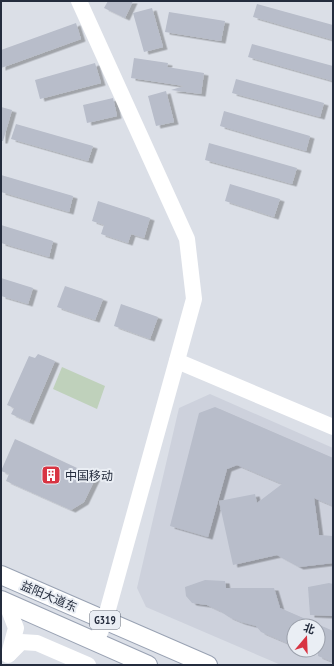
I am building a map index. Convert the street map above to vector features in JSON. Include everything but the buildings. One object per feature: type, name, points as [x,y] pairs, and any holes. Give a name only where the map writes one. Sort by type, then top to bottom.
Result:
[{"type":"main road","name":"益阳大道东","points":[[1,575],[208,665]]},
{"type":"main road","name":"G319","points":[[3,601],[148,665]]},
{"type":"street","points":[[79,1],[187,239],[194,299],[105,620],[96,642]]},
{"type":"street","points":[[177,361],[333,427]]},
{"type":"street","points":[[3,601],[16,628],[6,660]]},
{"type":"street","points":[[6,660],[21,642],[37,643],[88,665]]},
{"type":"shaded area","points":[[210,394],[333,448],[333,665],[281,665],[146,607],[137,588],[179,408]]},
{"type":"green space","points":[[62,367],[105,386],[97,409],[53,389]]},
{"type":"place","name":"中国移动","points":[[51,475]]}]
